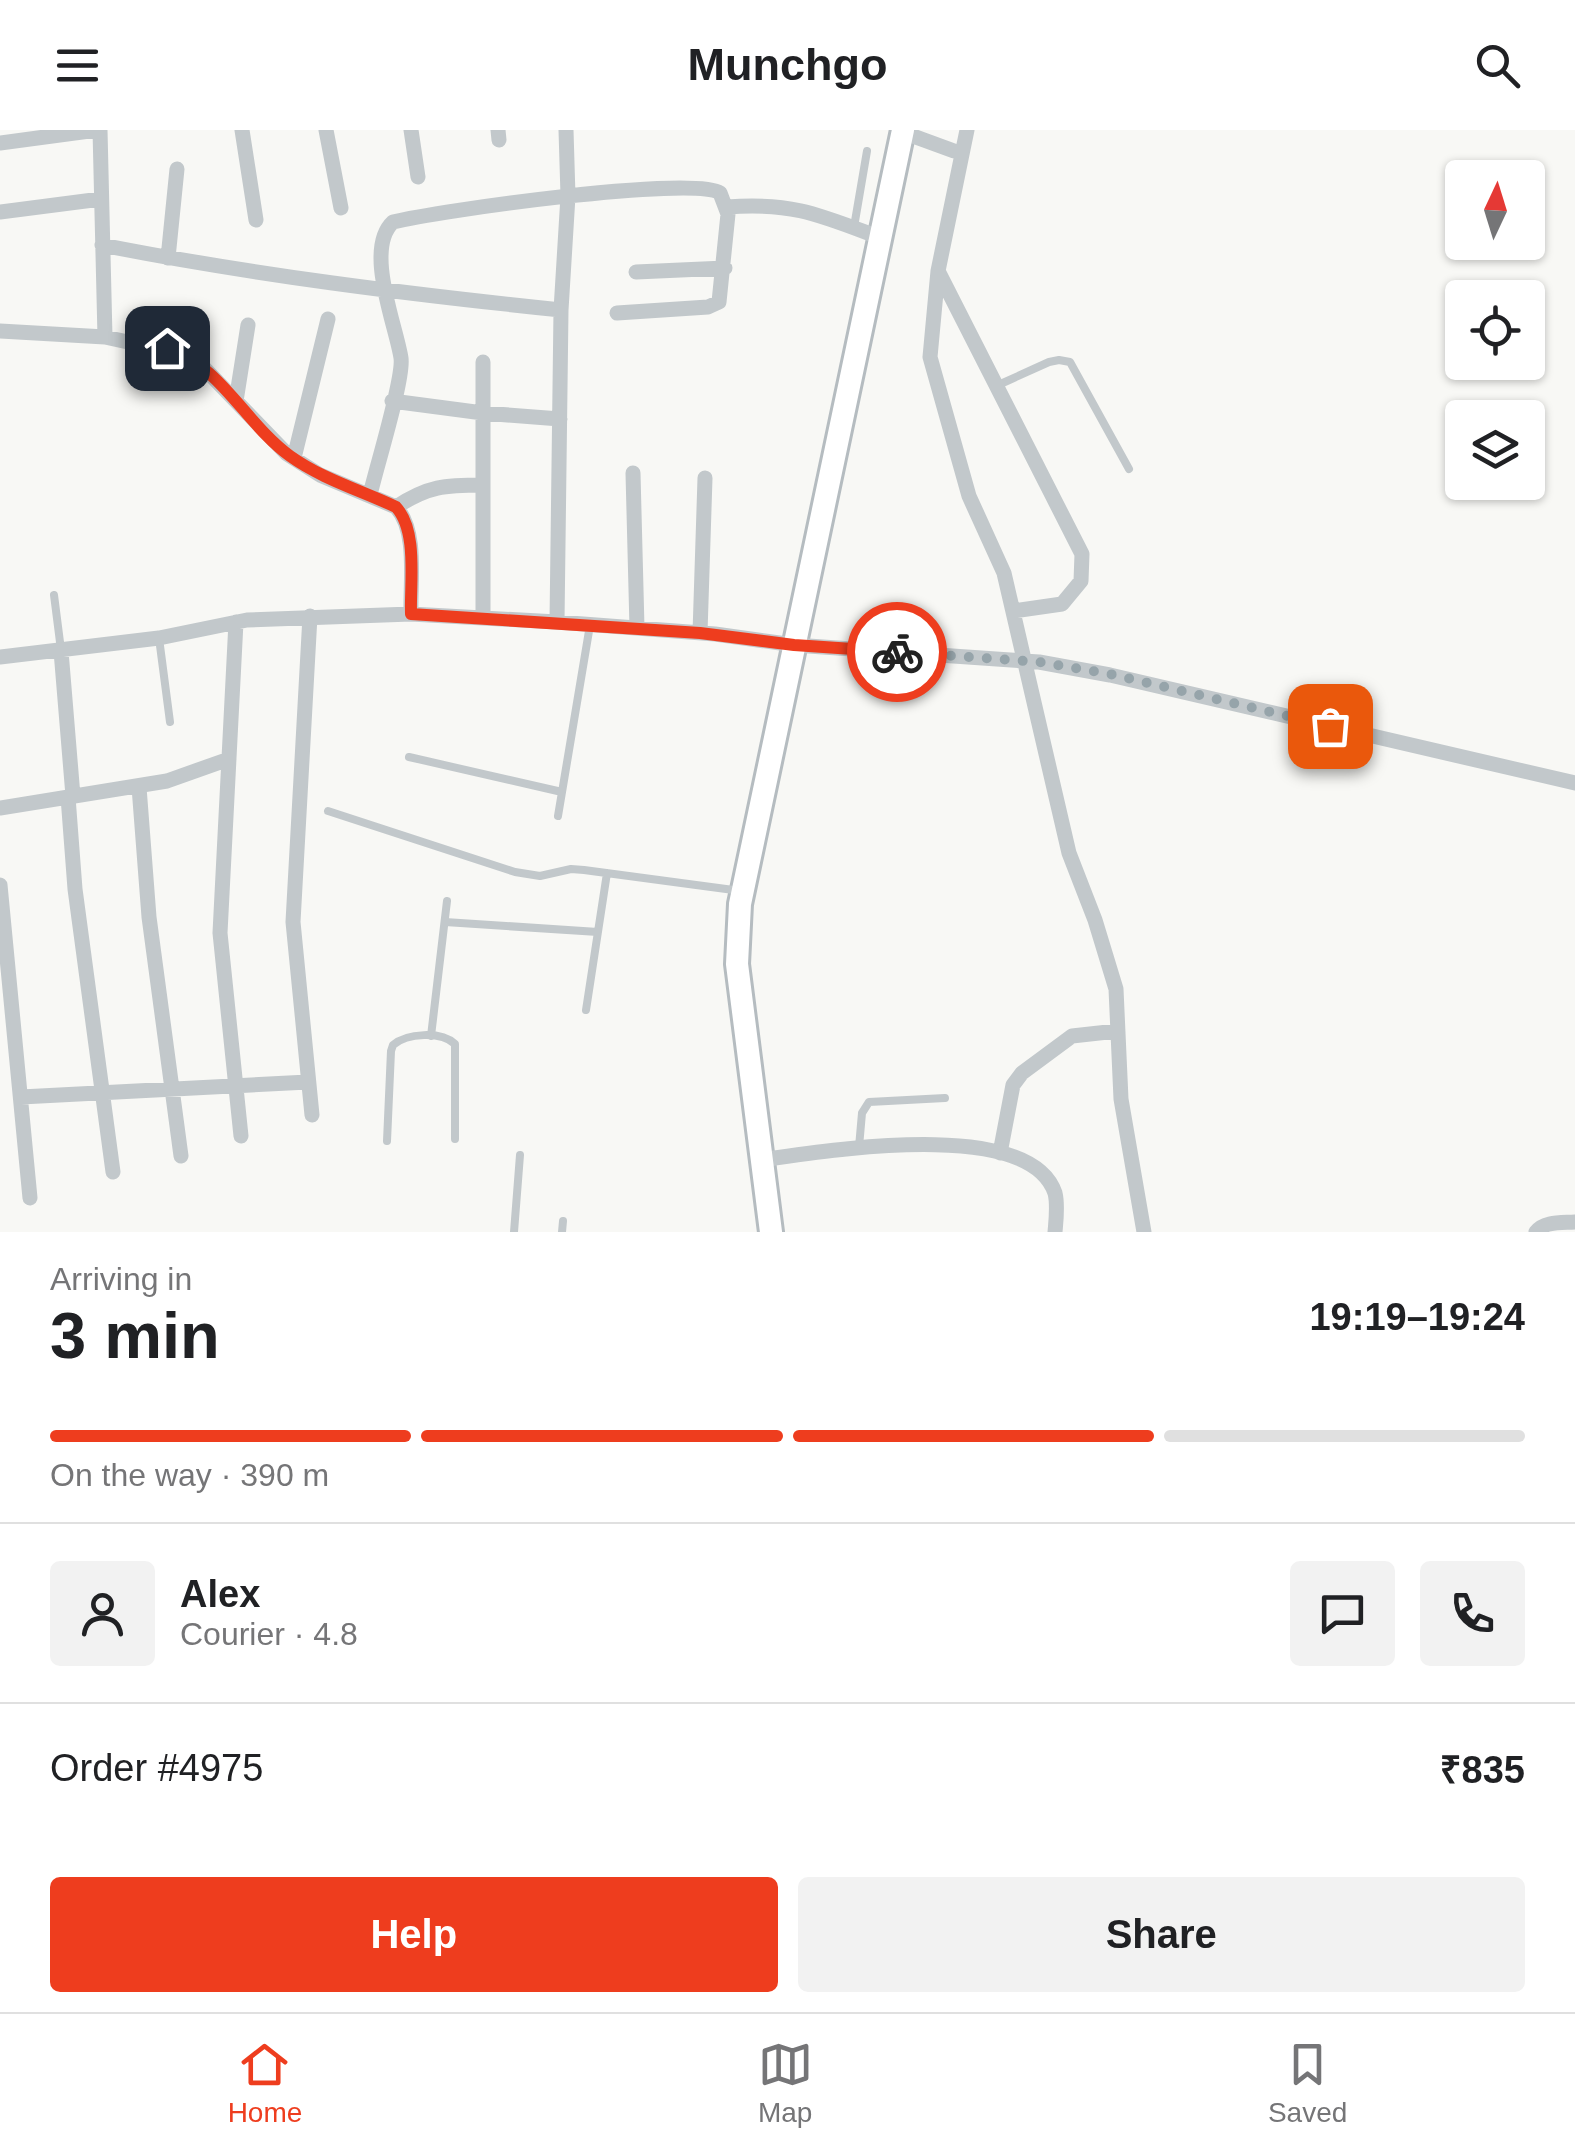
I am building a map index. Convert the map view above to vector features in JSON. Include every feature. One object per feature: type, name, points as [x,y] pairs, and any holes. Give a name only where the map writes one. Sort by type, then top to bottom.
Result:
[{"type":"main road","points":[[770,1232],[737,964],[742,891],[902,131]]},
{"type":"street","points":[[0,142],[98,130],[105,337]]},
{"type":"street","points":[[242,130],[256,220]]},
{"type":"street","points":[[326,130],[341,208]]},
{"type":"street","points":[[411,130],[418,177]]},
{"type":"street","points":[[557,622],[561,310],[568,196],[566,130]]},
{"type":"street","points":[[968,130],[938,271],[930,357],[969,496],[1004,572],[1069,852],[1116,989],[1120,1099],[1144,1232]]},
{"type":"street","points":[[902,131],[954,152]]},
{"type":"street","points":[[168,258],[178,169]]},
{"type":"street","points":[[370,495],[402,362],[384,292],[383,239],[393,222],[568,196],[697,186],[720,193],[727,208],[725,268],[722,297],[716,306],[617,313]]},
{"type":"street","points":[[0,212],[101,199]]},
{"type":"street","points":[[727,208],[757,205],[804,209],[880,238]]},
{"type":"street","points":[[102,245],[384,292],[561,310]]},
{"type":"street","points":[[636,272],[725,268]]},
{"type":"street","points":[[938,271],[1074,536],[1084,568],[1080,581],[1062,604],[1013,612]]},
{"type":"street","points":[[294,458],[328,319]]},
{"type":"street","points":[[236,401],[248,325]]},
{"type":"street","points":[[0,331],[105,337],[187,354],[294,458],[320,475],[396,507],[404,516],[411,614]]},
{"type":"street","points":[[483,362],[483,617]]},
{"type":"street","points":[[392,401],[483,414],[560,419]]},
{"type":"street","points":[[633,473],[637,628]]},
{"type":"street","points":[[700,633],[704,478]]},
{"type":"street","points":[[396,507],[418,492],[443,484],[483,485]]},
{"type":"street","points":[[0,657],[159,638],[236,622],[310,616],[411,614],[590,624],[794,645],[1024,662],[1110,674],[1575,783]]},
{"type":"street","points":[[310,616],[293,922],[312,1114]]},
{"type":"street","points":[[236,622],[220,933],[241,1136]]},
{"type":"street","points":[[61,650],[75,889],[113,1172]]},
{"type":"street","points":[[0,808],[138,787],[229,760]]},
{"type":"street","points":[[138,787],[149,917],[181,1156]]},
{"type":"street","points":[[0,886],[30,1198]]},
{"type":"street","points":[[1000,1152],[1012,1086],[1022,1073],[1072,1036],[1117,1032]]},
{"type":"street","points":[[21,1097],[308,1082]]},
{"type":"street","points":[[760,1160],[859,1147],[984,1147],[1036,1169],[1050,1183],[1056,1202],[1055,1232]]},
{"type":"street","points":[[1536,1232],[1550,1224],[1575,1222]]},
{"type":"lane","points":[[854,228],[866,151]]},
{"type":"lane","points":[[996,386],[1049,362],[1070,362],[1129,470]]},
{"type":"lane","points":[[54,595],[61,650]]},
{"type":"lane","points":[[558,816],[590,624]]},
{"type":"lane","points":[[159,638],[170,722]]},
{"type":"lane","points":[[409,756],[562,792]]},
{"type":"lane","points":[[328,810],[515,872],[540,876],[571,868],[742,891]]},
{"type":"lane","points":[[586,1010],[607,873]]},
{"type":"lane","points":[[431,1036],[447,901]]},
{"type":"lane","points":[[445,922],[598,932]]},
{"type":"lane","points":[[387,1141],[393,1045],[408,1036],[452,1039],[457,1051],[455,1139]]},
{"type":"lane","points":[[859,1147],[862,1112],[868,1102],[944,1098]]},
{"type":"lane","points":[[514,1232],[520,1155]]},
{"type":"lane","points":[[562,1232],[563,1222]]},
{"type":"way so far","points":[[897,652],[1039,662],[1110,674],[1330,726]]},
{"type":"route","points":[[167,348],[187,354],[205,369],[287,454],[320,475],[396,507],[404,516],[408,534],[411,614],[700,633],[897,652]]}]
